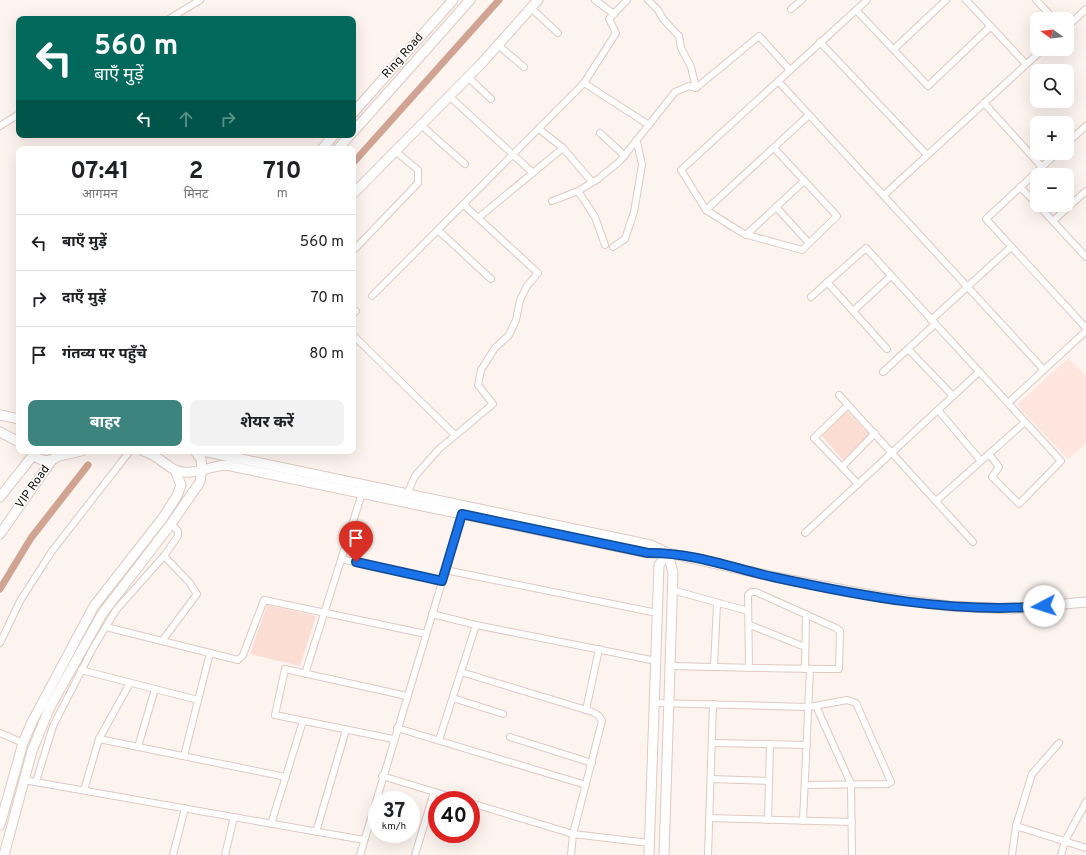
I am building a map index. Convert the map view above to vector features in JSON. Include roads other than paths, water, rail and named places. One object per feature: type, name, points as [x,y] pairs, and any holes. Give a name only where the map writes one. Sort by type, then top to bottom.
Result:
[{"type":"street","points":[[174,16],[200,0]]},
{"type":"street","name":"Ring Road","points":[[356,110],[453,0]]},
{"type":"street","points":[[356,129],[470,0]]},
{"type":"street","points":[[356,191],[394,150],[468,77],[538,0]]},
{"type":"street","points":[[595,0],[614,14]]},
{"type":"street","points":[[372,296],[439,231],[584,83],[616,33],[609,19],[627,0]]},
{"type":"street","points":[[648,0],[679,36],[682,48],[691,67],[696,88]]},
{"type":"street","points":[[791,9],[802,0]]},
{"type":"street","points":[[774,148],[837,216],[802,250],[746,234],[706,210],[681,170],[866,0]]},
{"type":"street","points":[[894,49],[946,0]]},
{"type":"street","points":[[966,0],[1026,64]]},
{"type":"street","points":[[1036,0],[1047,12]]},
{"type":"street","points":[[531,8],[558,33]]},
{"type":"street","points":[[1074,20],[1086,9]]},
{"type":"street","points":[[856,10],[928,86],[991,26]]},
{"type":"street","points":[[696,88],[759,36],[790,70]]},
{"type":"street","points":[[820,42],[927,155]]},
{"type":"street","points":[[498,44],[524,67]]},
{"type":"street","points":[[884,195],[1035,56]]},
{"type":"street","points":[[468,77],[491,100]]},
{"type":"street","points":[[778,81],[1044,370]]},
{"type":"street","points":[[584,83],[649,125]]},
{"type":"street","points":[[552,201],[578,191],[625,156],[638,142],[649,125],[675,92],[689,86],[696,88]]},
{"type":"street","points":[[449,96],[532,173]]},
{"type":"street","points":[[984,103],[1042,167]]},
{"type":"street","points":[[706,210],[809,115]]},
{"type":"street","points":[[0,126],[16,116]]},
{"type":"street","points":[[421,125],[465,164]]},
{"type":"street","points":[[1074,137],[1086,126]]},
{"type":"street","points":[[538,129],[563,148],[592,182]]},
{"type":"street","points":[[600,133],[625,156]]},
{"type":"street","points":[[325,146],[331,138]]},
{"type":"street","points":[[341,146],[347,138]]},
{"type":"street","points":[[613,247],[625,239],[634,212],[642,165],[638,142]]},
{"type":"street","points":[[478,218],[563,148]]},
{"type":"street","points":[[356,247],[418,183],[418,170],[394,150]]},
{"type":"street","points":[[1008,403],[1086,330],[986,219],[1050,160]]},
{"type":"street","points":[[746,234],[804,181]]},
{"type":"street","points":[[1020,187],[1030,198]]},
{"type":"street","points":[[578,191],[595,217],[605,245]]},
{"type":"street","points":[[1053,222],[1086,191]]},
{"type":"street","points":[[407,494],[414,476],[439,449],[493,404],[478,385],[481,370],[495,348],[509,335],[516,320],[520,300],[527,286],[538,273],[464,205]]},
{"type":"street","points":[[776,207],[809,243]]},
{"type":"street","points":[[1044,212],[1086,257]]},
{"type":"street","points":[[439,231],[491,279]]},
{"type":"street","points":[[883,372],[968,287],[1012,247]]},
{"type":"street","points":[[811,297],[866,248],[1061,461],[1019,504],[992,477],[999,467],[989,454]]},
{"type":"street","points":[[853,311],[891,276]]},
{"type":"street","points":[[827,282],[887,349]]},
{"type":"street","points":[[356,338],[455,435]]},
{"type":"street","points":[[908,348],[953,396]]},
{"type":"street","points":[[806,533],[979,372]]},
{"type":"street","points":[[839,395],[973,542]]},
{"type":"street","points":[[848,405],[814,438],[858,484]]},
{"type":"street","points":[[938,410],[981,461]]},
{"type":"street","points":[[0,415],[16,418]]},
{"type":"street","points":[[936,501],[1025,422]]},
{"type":"street","points":[[0,432],[16,440]]},
{"type":"street","points":[[842,467],[875,433]]},
{"type":"street","name":"VIP Road","points":[[0,497],[32,454]]},
{"type":"street","points":[[34,454],[39,459],[58,456]]},
{"type":"street","points":[[0,643],[20,601],[52,551],[128,454]]},
{"type":"street","points":[[149,454],[163,461],[175,470],[185,472],[215,465],[226,465],[363,489],[407,494],[463,510]]},
{"type":"street","points":[[4,855],[32,751],[49,709],[102,614],[171,524],[200,482],[202,469],[201,459],[197,454]]},
{"type":"street","points":[[217,454],[363,489],[463,510],[648,553],[668,553],[775,577],[853,592],[949,606],[1010,609],[1086,602]]},
{"type":"street","name":"VIP Road","points":[[0,534],[58,456]]},
{"type":"street","points":[[0,825],[23,742],[94,606],[162,519],[177,496],[180,485],[175,470]]},
{"type":"street","points":[[305,674],[363,489]]},
{"type":"street","points":[[360,855],[382,776],[463,510]]},
{"type":"street","points":[[36,782],[53,726],[81,670],[116,610],[164,556],[178,536],[177,529],[171,524]]},
{"type":"street","points":[[664,855],[673,573],[668,553]]},
{"type":"street","points":[[648,855],[656,660],[658,565],[668,553]]},
{"type":"street","points":[[162,641],[197,594],[190,582],[164,556]]},
{"type":"street","points":[[341,558],[442,581]]},
{"type":"street","points":[[445,570],[657,613]]},
{"type":"street","points":[[672,590],[748,611]]},
{"type":"street","points":[[670,666],[749,668],[838,669],[841,635],[836,628],[756,592],[751,592],[748,595],[750,626],[749,668]]},
{"type":"street","points":[[106,627],[238,660],[243,655],[264,600],[426,634]]},
{"type":"street","points":[[714,667],[717,603]]},
{"type":"street","points":[[432,614],[476,625],[656,660]]},
{"type":"street","points":[[803,821],[809,707],[806,614]]},
{"type":"street","points":[[439,740],[476,625]]},
{"type":"street","points":[[750,626],[806,647]]},
{"type":"street","points":[[586,710],[599,649]]},
{"type":"street","points":[[184,756],[210,653]]},
{"type":"street","points":[[394,739],[275,715],[285,669],[407,696]]},
{"type":"street","points":[[81,670],[198,700]]},
{"type":"street","points":[[461,672],[586,710],[599,716],[602,721],[573,834],[571,855]]},
{"type":"street","points":[[84,790],[99,739],[130,683]]},
{"type":"street","points":[[138,747],[155,689]]},
{"type":"street","points":[[453,698],[503,714]]},
{"type":"street","points":[[654,703],[809,707],[847,700],[856,703],[891,782],[888,784],[805,785]]},
{"type":"street","points":[[708,855],[713,704]]},
{"type":"street","points":[[816,706],[851,784],[852,855]]},
{"type":"street","points":[[271,824],[303,721]]},
{"type":"street","points":[[397,728],[586,785]]},
{"type":"street","points":[[316,832],[346,730]]},
{"type":"street","points":[[0,733],[23,742]]},
{"type":"street","points":[[510,737],[592,763]]},
{"type":"street","points":[[99,739],[286,777]]},
{"type":"street","points":[[712,743],[807,745]]},
{"type":"street","points":[[1012,855],[1016,826],[1032,774],[1059,743]]},
{"type":"street","points":[[768,820],[770,744]]},
{"type":"street","points":[[382,776],[431,791]]},
{"type":"street","points":[[711,779],[769,780]]},
{"type":"street","points":[[24,780],[364,840]]},
{"type":"street","points":[[1062,855],[1065,841],[1086,802]]},
{"type":"street","points":[[480,806],[573,834],[649,843]]},
{"type":"street","points":[[173,855],[185,808]]},
{"type":"street","points":[[415,855],[428,812]]},
{"type":"street","points":[[225,855],[234,817]]},
{"type":"street","points":[[710,818],[852,822]]},
{"type":"street","points":[[1016,826],[1086,848]]},
{"type":"waterway","points":[[356,160],[499,0]]},
{"type":"waterway","points":[[0,589],[31,538],[88,465]]}]
